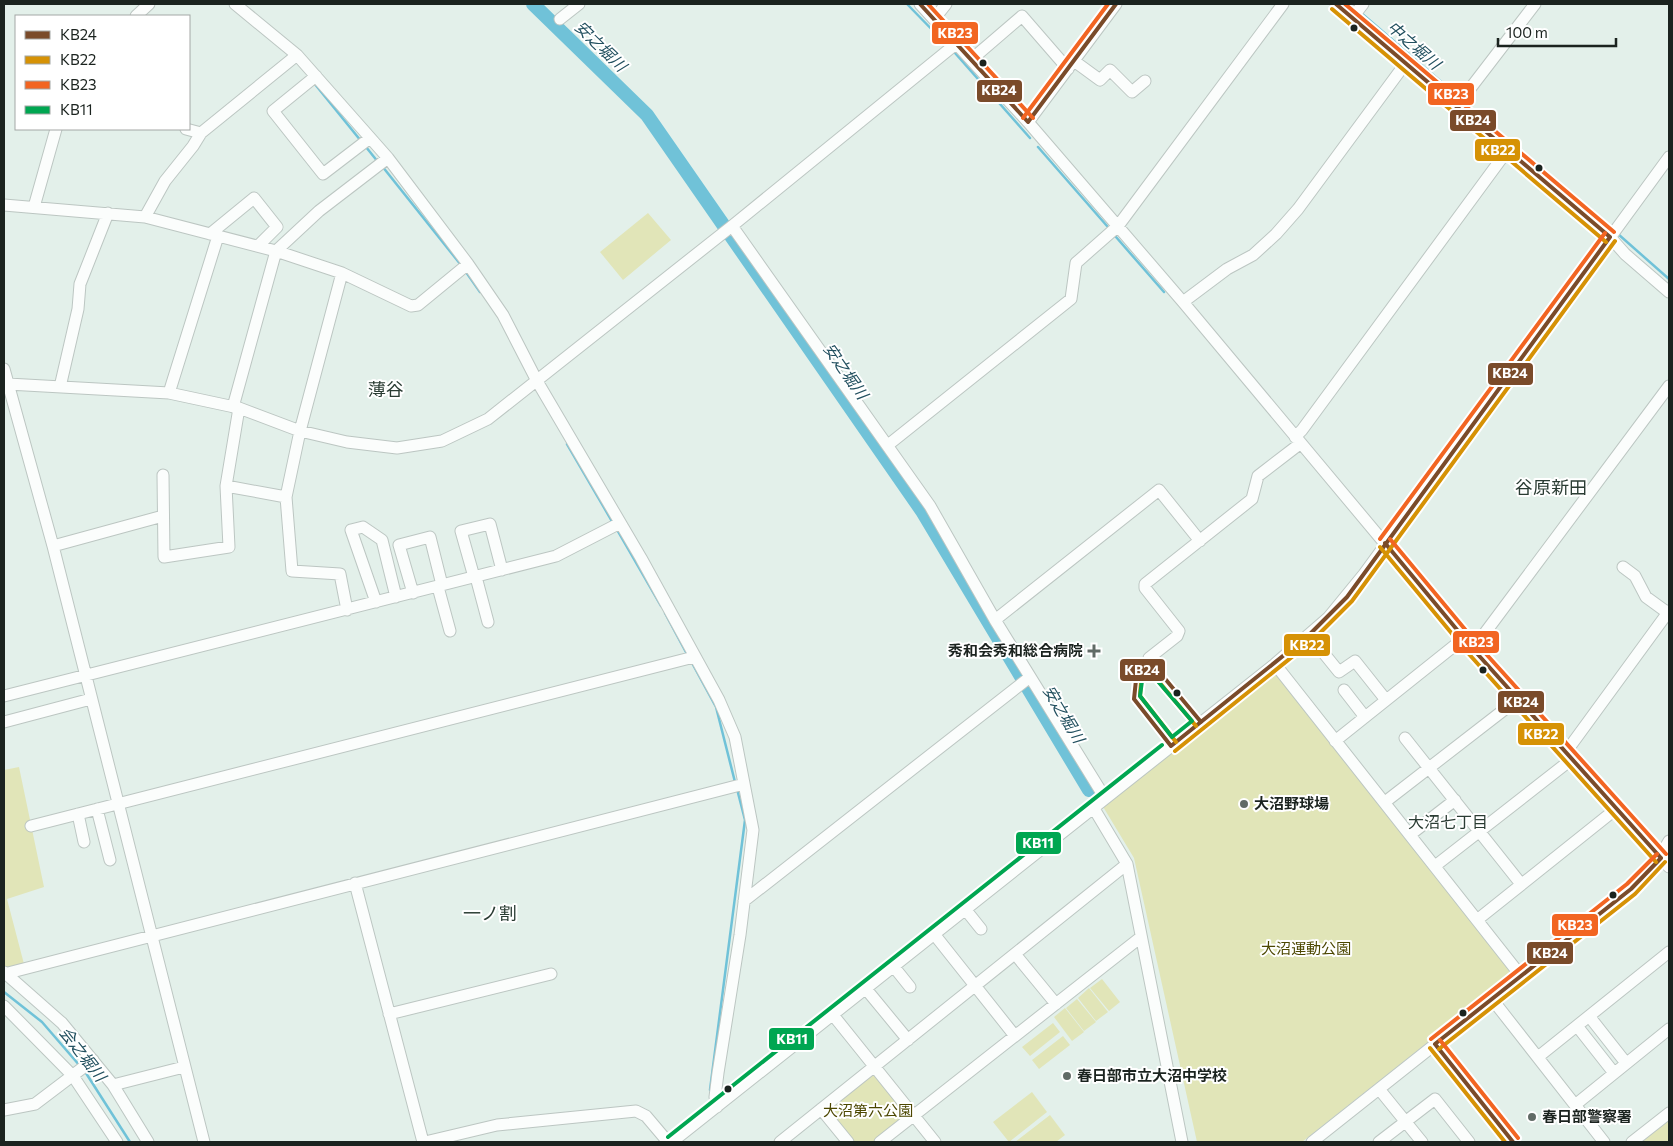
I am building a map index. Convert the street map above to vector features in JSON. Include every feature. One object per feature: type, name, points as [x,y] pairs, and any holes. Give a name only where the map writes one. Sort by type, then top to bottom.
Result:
[{"type":"street","points":[[137,15],[148,4]]},
{"type":"street","points":[[235,4],[297,55],[316,76],[388,158],[468,264],[503,315],[537,382],[620,523],[719,700],[735,737],[752,830],[744,901],[718,1073],[715,1097],[717,1107]]},
{"type":"street","points":[[560,19],[579,4]]},
{"type":"street","points":[[920,4],[972,59],[1118,226],[1386,543],[1473,650],[1669,867]]},
{"type":"street","points":[[935,18],[946,4]]},
{"type":"street","points":[[1028,122],[1116,4]]},
{"type":"street","points":[[888,445],[1071,299],[1076,264],[1118,226],[1283,4]]},
{"type":"street","points":[[1336,4],[1610,237],[1626,254],[1669,292]]},
{"type":"street","points":[[1352,18],[1363,4]]},
{"type":"street","points":[[1456,107],[1535,4]]},
{"type":"street","points":[[972,59],[1022,16],[1071,65],[1100,80],[1110,70],[1132,92],[1145,81]]},
{"type":"street","points":[[6,384],[169,393],[236,408],[300,431],[347,442],[397,448],[442,441],[488,419],[537,382],[957,43]]},
{"type":"street","points":[[145,217],[165,181],[201,133],[297,55]]},
{"type":"street","points":[[1183,302],[1227,269],[1254,255],[1276,234],[1298,209],[1405,64]]},
{"type":"street","points":[[316,76],[273,111],[323,174],[370,138]]},
{"type":"street","points":[[34,208],[56,130]]},
{"type":"street","points":[[190,130],[201,133]]},
{"type":"street","points":[[1150,662],[1149,658],[1177,636],[1179,630],[1145,588],[1145,584],[1252,499],[1258,476],[1298,440],[1302,430],[1507,151]]},
{"type":"street","points":[[672,1142],[833,1016],[1309,635],[1347,597],[1669,157]]},
{"type":"street","points":[[163,475],[164,557],[229,547],[226,486],[236,408],[276,251],[319,211],[388,158]]},
{"type":"street","points":[[169,393],[214,235],[254,198],[277,227],[258,246]]},
{"type":"street","points":[[4,205],[145,217],[276,251],[342,272],[411,306],[418,305],[468,264]]},
{"type":"street","points":[[60,387],[78,309],[80,284],[108,213]]},
{"type":"street","points":[[732,226],[930,506],[995,620],[1105,798]]},
{"type":"street","points":[[342,272],[300,431],[286,497],[292,571],[340,574],[347,610]]},
{"type":"street","points":[[4,369],[6,384],[53,546],[204,1142]]},
{"type":"street","points":[[1473,650],[1669,386]]},
{"type":"street","points":[[226,486],[286,497]]},
{"type":"street","points":[[995,620],[1159,490],[1200,541]]},
{"type":"street","points":[[53,546],[163,516]]},
{"type":"street","points":[[4,696],[556,556],[620,523]]},
{"type":"street","points":[[488,622],[461,530],[490,524],[502,570]]},
{"type":"street","points":[[376,602],[350,530],[362,527],[382,540],[396,597]]},
{"type":"street","points":[[413,593],[400,545],[430,537],[450,631]]},
{"type":"street","points":[[1435,866],[1480,832],[1569,755],[1669,612],[1646,597],[1635,576],[1623,567]]},
{"type":"street","points":[[1309,635],[1339,672],[1355,661],[1386,700]]},
{"type":"street","points":[[1335,740],[1464,638]]},
{"type":"street","points":[[31,826],[694,657]]},
{"type":"street","points":[[1275,664],[1386,802],[1521,976]]},
{"type":"street","points":[[744,901],[1030,677]]},
{"type":"street","points":[[1344,690],[1365,716]]},
{"type":"street","points":[[1386,802],[1518,698]]},
{"type":"street","points":[[4,722],[91,699]]},
{"type":"street","points":[[1405,738],[1521,884]]},
{"type":"street","points":[[4,973],[744,784]]},
{"type":"street","points":[[1410,834],[1455,800]]},
{"type":"street","points":[[1093,808],[1128,864],[1182,1142]]},
{"type":"street","points":[[98,809],[110,860]]},
{"type":"street","points":[[1477,920],[1616,809]]},
{"type":"street","points":[[78,814],[84,842]]},
{"type":"street","points":[[1312,1142],[1631,889],[1661,858],[1669,841]]},
{"type":"street","points":[[780,1142],[1128,864]]},
{"type":"street","points":[[355,883],[424,1142],[497,1125],[636,1111],[646,1116],[668,1142]]},
{"type":"street","points":[[965,909],[981,929]]},
{"type":"street","points":[[934,934],[1015,1036]]},
{"type":"street","points":[[880,1142],[1141,937]]},
{"type":"street","points":[[1015,954],[1056,1004]]},
{"type":"street","points":[[1538,1057],[1667,957]]},
{"type":"street","points":[[894,966],[910,986]]},
{"type":"street","points":[[4,973],[62,1023],[89,1063],[113,1085],[148,1142]]},
{"type":"street","points":[[390,1014],[551,974]]},
{"type":"street","points":[[866,989],[908,1040]]},
{"type":"street","points":[[1492,999],[1604,1142]]},
{"type":"street","points":[[4,1006],[74,1075],[116,1142]]},
{"type":"street","points":[[833,1016],[934,1142]]},
{"type":"street","points":[[1589,1016],[1626,1063]]},
{"type":"street","points":[[1576,1026],[1614,1073]]},
{"type":"street","points":[[1575,1104],[1669,1029]]},
{"type":"street","points":[[1435,1044],[1512,1142]]},
{"type":"street","points":[[4,1110],[35,1104],[89,1063]]},
{"type":"street","points":[[113,1085],[184,1067]]},
{"type":"street","points":[[1379,1089],[1422,1142]]},
{"type":"street","points":[[1379,1142],[1435,1099],[1469,1142]]},
{"type":"street","points":[[821,1109],[848,1142]]},
{"type":"street","points":[[1636,1141],[1669,1113]]},
{"type":"green space","points":[[648,213],[671,240],[623,280],[600,252]]},
{"type":"green space","name":"大沼運動公園","points":[[1274,671],[1514,974],[1302,1142],[1197,1142],[1134,858],[1102,805]]},
{"type":"green space","points":[[19,767],[44,887],[7,899],[24,964],[5,969],[4,770]]},
{"type":"green space","points":[[1102,979],[1120,1002],[1109,1011],[1090,988]]},
{"type":"green space","points":[[1089,988],[1108,1012],[1096,1021],[1078,998]]},
{"type":"green space","points":[[1077,999],[1096,1022],[1084,1031],[1066,1008]]},
{"type":"green space","points":[[1065,1008],[1084,1032],[1072,1041],[1054,1017]]},
{"type":"green space","points":[[1053,1023],[1060,1032],[1030,1056],[1022,1047]]},
{"type":"green space","points":[[1063,1036],[1070,1045],[1039,1069],[1032,1060]]},
{"type":"green space","name":"大沼第六公園","points":[[874,1071],[909,1114],[873,1142],[853,1142],[826,1110]]},
{"type":"green space","points":[[1032,1092],[1047,1112],[1009,1142],[993,1122]]},
{"type":"green space","points":[[1050,1115],[1065,1135],[1056,1142],[1015,1142]]},
{"type":"green space","points":[[1669,1118],[1669,1142],[1643,1142],[1642,1140]]},
{"type":"waterway","name":"安之堀川","points":[[533,4],[647,115],[922,511],[1089,790]]},
{"type":"waterway","points":[[907,4],[945,43]]},
{"type":"waterway","name":"中之堀川","points":[[1349,4],[1355,9]]},
{"type":"waterway","name":"中之堀川","points":[[1360,12],[1460,98]]},
{"type":"waterway","points":[[955,53],[1030,138]]},
{"type":"waterway","points":[[314,83],[361,141]]},
{"type":"waterway","name":"中之堀川","points":[[1464,102],[1612,228]]},
{"type":"waterway","points":[[366,147],[378,162]]},
{"type":"waterway","points":[[1038,147],[1107,226]]},
{"type":"waterway","points":[[382,166],[461,265]]},
{"type":"waterway","name":"中之堀川","points":[[1618,234],[1669,279]]},
{"type":"waterway","points":[[1116,237],[1164,292]]},
{"type":"waterway","points":[[466,272],[480,292]]},
{"type":"waterway","points":[[567,444],[613,523]]},
{"type":"waterway","points":[[616,528],[661,606]]},
{"type":"waterway","points":[[665,613],[688,656]]},
{"type":"waterway","points":[[691,661],[716,707],[735,782]]},
{"type":"waterway","points":[[710,1090],[745,820],[737,789]]},
{"type":"waterway","name":"会之堀川","points":[[4,992],[42,1022],[80,1066]]},
{"type":"waterway","name":"会之堀川","points":[[84,1070],[130,1142]]},
{"type":"transit line","name":"KB24","points":[[920,4],[1028,122]]},
{"type":"transit line","name":"KB23","points":[[928,4],[1033,118]]},
{"type":"transit line","name":"KB23","points":[[1023,118],[1108,4]]},
{"type":"transit line","name":"KB24","points":[[1028,122],[1116,4]]},
{"type":"transit line","name":"KB24","points":[[1336,4],[1610,237]]},
{"type":"transit line","name":"KB23","points":[[1345,4],[1614,232]]},
{"type":"transit line","name":"KB22","points":[[1332,9],[1606,242]]},
{"type":"transit line","name":"KB23","points":[[1380,539],[1605,233]]},
{"type":"transit line","name":"KB24","points":[[1171,746],[1309,635],[1347,597],[1610,237]]},
{"type":"transit line","name":"KB22","points":[[1175,751],[1313,640],[1352,601],[1615,241]]},
{"type":"transit line","name":"KB23","points":[[1390,539],[1478,645],[1666,854]]},
{"type":"transit line","name":"KB24","points":[[1385,543],[1473,649],[1661,858]]},
{"type":"transit line","name":"KB22","points":[[1380,547],[1468,653],[1656,862]]},
{"type":"transit line","name":"KB24","points":[[1171,746],[1134,699],[1136,680],[1147,663],[1152,663],[1201,722]]},
{"type":"transit line","name":"KB22","points":[[1176,742],[1140,696],[1141,682],[1149,670],[1196,726]]},
{"type":"transit line","name":"KB11","points":[[1149,671],[1192,721],[1172,737],[1140,696],[1142,681],[1149,671]]},
{"type":"transit line","name":"KB11","points":[[668,1137],[1162,745]]},
{"type":"transit line","name":"KB23","points":[[1431,1039],[1627,884],[1657,854]]},
{"type":"transit line","name":"KB24","points":[[1435,1044],[1631,889],[1661,858]]},
{"type":"transit line","name":"KB22","points":[[1439,1049],[1635,894],[1665,862]]},
{"type":"transit line","name":"KB23","points":[[1440,1040],[1518,1138]]},
{"type":"transit line","name":"KB24","points":[[1435,1044],[1513,1142]]},
{"type":"transit line","name":"KB22","points":[[1430,1048],[1505,1142]]},
{"type":"place","name":"秀和会秀和総合病院","points":[[1094,651]]},
{"type":"place","name":"大沼野球場","points":[[1244,804]]},
{"type":"place","name":"春日部市立大沼中学校","points":[[1067,1076]]},
{"type":"place","name":"春日部警察署","points":[[1532,1117]]},
{"type":"district","name":"薄谷","points":[[386,390]]},
{"type":"district","name":"谷原新田","points":[[1551,488]]},
{"type":"district","name":"大沼七丁目","points":[[1448,822]]},
{"type":"district","name":"一ノ割","points":[[490,914]]}]
